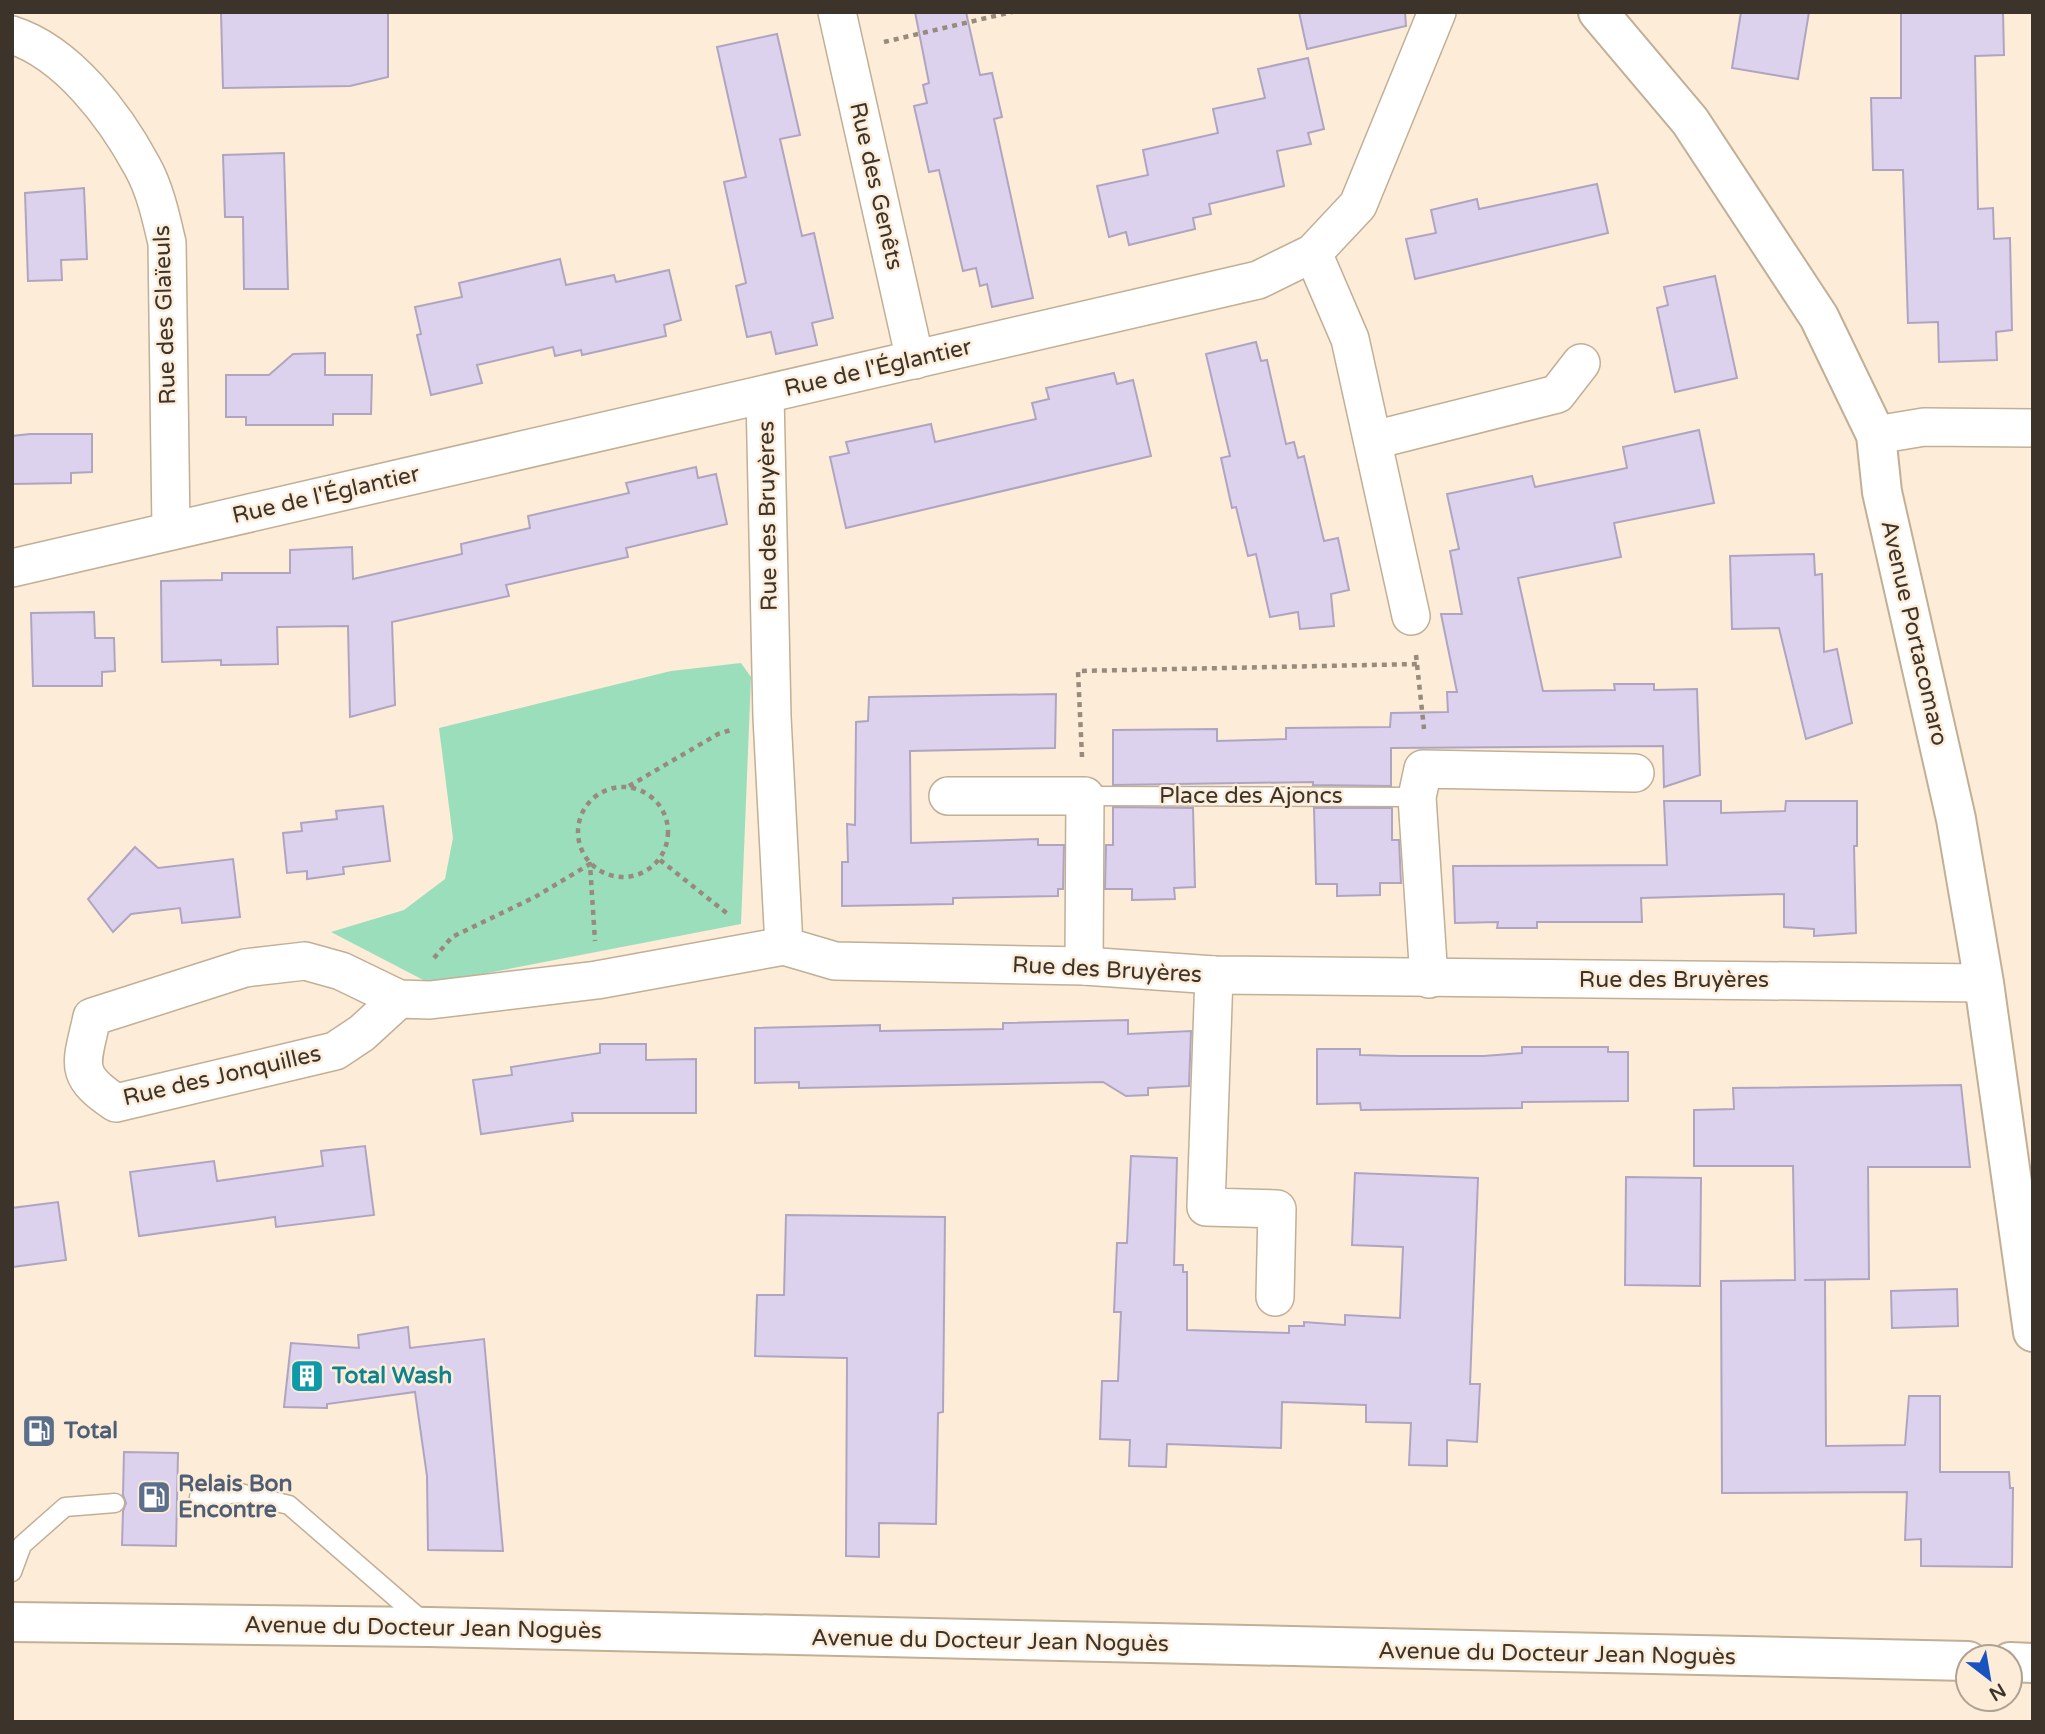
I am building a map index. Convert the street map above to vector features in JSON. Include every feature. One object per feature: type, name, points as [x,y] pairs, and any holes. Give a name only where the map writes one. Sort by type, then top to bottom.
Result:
[{"type":"main road","name":"Avenue Portacomaro","points":[[1598,12],[1690,121],[1804,294],[1819,317],[1876,435],[1882,492],[1956,819],[1984,983],[2033,1332]]},
{"type":"main road","name":"Avenue du Docteur Jean Noguès","points":[[12,1622],[429,1627],[1954,1661]]},
{"type":"street","name":"Rue des Genêts","points":[[837,12],[915,360]]},
{"type":"street","name":"Rue de l'Églantier","points":[[12,568],[1258,280],[1314,253],[1358,205],[1437,12]]},
{"type":"street","name":"Rue des Glaïeuls","points":[[12,34],[26,39],[66,68],[107,114],[143,167],[159,208],[167,243],[171,530]]},
{"type":"street","points":[[1314,253],[1350,339],[1411,616]]},
{"type":"street","points":[[1374,440],[1557,394],[1581,363]]},
{"type":"street","name":"Rue des Bruyères","points":[[765,394],[772,717],[784,946],[835,961],[1084,966],[1214,975],[1984,983]]},
{"type":"street","points":[[1876,435],[1924,427],[2033,428]]},
{"type":"street","points":[[1429,979],[1420,783],[1635,773]]},
{"type":"street","points":[[948,796],[1084,796],[1084,966]]},
{"type":"street","name":"Rue des Jonquilles","points":[[399,999],[362,1033],[335,1052],[116,1103],[90,1086],[82,1064],[92,1017],[245,968],[305,961],[341,971],[399,999],[430,1000],[597,980],[784,946]]},
{"type":"street","points":[[1214,975],[1206,1207],[1277,1209],[1275,1297]]},
{"type":"lane","name":"Place des Ajoncs","points":[[1084,796],[1420,783]]},
{"type":"lane","points":[[199,1497],[240,1493],[289,1505],[429,1627]]},
{"type":"lane","points":[[12,1572],[22,1545],[65,1507],[115,1503]]},
{"type":"path","points":[[846,51],[1012,12]]},
{"type":"path","points":[[1411,616],[1425,713],[1420,783]]},
{"type":"path","points":[[1084,796],[1078,671],[1418,664]]},
{"type":"path","points":[[628,787],[718,734],[772,717]]},
{"type":"path","points":[[590,864],[617,877],[648,870],[660,860],[668,834],[662,808],[641,790],[612,788],[586,805],[579,820],[577,835],[581,850],[590,864],[597,980]]},
{"type":"path","points":[[660,860],[741,924],[784,946]]},
{"type":"path","points":[[399,999],[452,937],[535,897],[590,864]]},
{"type":"green space","points":[[741,663],[751,677],[741,924],[431,984],[331,932],[404,910],[445,879],[453,838],[439,728],[671,671]]},
{"type":"building","points":[[221,12],[388,12],[388,77],[350,86],[223,88]]},
{"type":"building","points":[[915,12],[966,12],[980,75],[992,73],[1002,117],[994,119],[1033,298],[992,307],[987,284],[980,286],[976,268],[963,271],[939,170],[929,172],[914,106],[927,103],[923,85],[929,83]]},
{"type":"building","points":[[1299,12],[1405,12],[1406,26],[1307,49]]},
{"type":"building","points":[[1741,12],[1809,12],[1798,79],[1732,68]]},
{"type":"building","points":[[1901,12],[2003,12],[2004,55],[1975,56],[1978,209],[1993,208],[1994,239],[2010,238],[2012,330],[1996,332],[1997,360],[1939,362],[1938,322],[1908,323],[1903,170],[1873,170],[1871,98],[1901,98]]},
{"type":"building","points":[[777,34],[800,135],[780,139],[802,236],[814,233],[833,318],[812,323],[817,345],[776,354],[771,332],[747,337],[736,286],[746,283],[724,182],[746,177],[717,47]]},
{"type":"building","points":[[1308,58],[1324,129],[1308,133],[1311,144],[1277,151],[1284,186],[1209,204],[1211,214],[1193,218],[1195,229],[1129,245],[1126,232],[1109,237],[1097,186],[1148,175],[1143,150],[1218,133],[1213,109],[1265,98],[1258,69]]},
{"type":"building","points":[[284,153],[288,289],[244,289],[243,217],[225,217],[223,155]]},
{"type":"building","points":[[1597,184],[1608,233],[1415,279],[1406,239],[1436,233],[1431,210],[1477,199],[1479,209]]},
{"type":"building","points":[[84,188],[87,259],[61,260],[62,280],[28,281],[25,193]]},
{"type":"building","points":[[560,259],[566,285],[614,275],[616,282],[669,270],[681,320],[664,325],[666,336],[582,355],[581,350],[555,356],[553,347],[477,365],[482,383],[431,395],[417,335],[421,334],[415,307],[462,297],[459,283]]},
{"type":"building","points":[[1715,276],[1737,378],[1675,392],[1657,308],[1668,305],[1664,287]]},
{"type":"building","points":[[1256,342],[1261,361],[1267,360],[1286,444],[1294,442],[1298,458],[1304,456],[1324,541],[1338,538],[1349,590],[1331,594],[1334,626],[1300,629],[1298,612],[1270,617],[1256,554],[1248,556],[1236,507],[1232,508],[1221,458],[1230,456],[1206,354]]},
{"type":"building","points":[[325,353],[325,375],[372,375],[371,414],[333,414],[333,425],[246,425],[246,417],[226,417],[226,375],[269,375],[293,354]]},
{"type":"building","points":[[1114,373],[1117,384],[1133,380],[1151,456],[846,528],[830,457],[849,453],[846,442],[931,424],[935,442],[1036,419],[1032,403],[1049,399],[1046,388]]},
{"type":"building","points":[[1699,430],[1714,503],[1614,523],[1621,557],[1518,578],[1543,691],[1615,690],[1614,684],[1654,684],[1654,690],[1697,689],[1700,775],[1664,787],[1663,746],[1391,748],[1391,786],[1313,785],[1313,782],[1113,785],[1113,730],[1217,729],[1217,741],[1286,739],[1286,728],[1390,727],[1391,713],[1448,712],[1447,692],[1457,692],[1441,614],[1462,614],[1450,551],[1459,549],[1447,494],[1532,476],[1535,487],[1627,468],[1623,447]]},
{"type":"building","points":[[92,434],[92,472],[71,473],[71,483],[12,484],[12,436]]},
{"type":"building","points":[[696,467],[698,478],[716,474],[727,524],[626,548],[628,557],[506,585],[509,596],[392,622],[395,705],[350,717],[348,626],[277,627],[278,664],[221,665],[221,660],[162,662],[161,581],[222,580],[222,573],[290,573],[290,550],[352,547],[353,579],[462,554],[461,544],[530,528],[528,516],[629,493],[626,483]]},
{"type":"building","points":[[1814,554],[1815,575],[1822,574],[1824,652],[1837,649],[1852,723],[1806,739],[1779,628],[1732,629],[1730,556]]},
{"type":"building","points":[[94,612],[95,638],[114,638],[115,671],[102,672],[102,686],[33,686],[31,613]]},
{"type":"building","points":[[1056,694],[1055,748],[910,751],[911,843],[1038,839],[1038,845],[1064,845],[1063,889],[1058,889],[1058,896],[953,898],[953,904],[842,906],[842,862],[848,862],[847,824],[855,825],[856,722],[868,721],[869,697]]},
{"type":"building","points":[[1664,801],[1721,801],[1721,813],[1785,811],[1786,801],[1857,801],[1857,846],[1854,846],[1856,933],[1814,936],[1814,929],[1784,927],[1784,894],[1641,898],[1642,922],[1537,922],[1537,928],[1497,928],[1498,922],[1455,923],[1453,866],[1667,865]]},
{"type":"building","points":[[383,806],[390,861],[343,867],[344,874],[307,879],[307,871],[287,873],[283,833],[302,831],[301,823],[337,819],[336,811]]},
{"type":"building","points":[[1113,807],[1193,808],[1195,887],[1174,888],[1175,899],[1132,900],[1132,889],[1105,889],[1106,845],[1113,845]]},
{"type":"building","points":[[1314,808],[1392,808],[1392,840],[1399,840],[1401,883],[1380,883],[1380,895],[1337,896],[1337,884],[1316,884]]},
{"type":"building","points":[[135,847],[158,868],[233,859],[240,917],[182,923],[180,908],[131,914],[113,932],[88,899]]},
{"type":"building","points":[[1128,1020],[1128,1034],[1191,1031],[1189,1086],[1148,1088],[1148,1095],[1126,1096],[1103,1082],[799,1088],[799,1082],[755,1083],[755,1028],[880,1025],[880,1031],[1003,1029],[1003,1023]]},
{"type":"building","points":[[600,1044],[646,1044],[646,1060],[696,1059],[696,1113],[572,1113],[573,1121],[481,1134],[473,1080],[512,1075],[511,1067],[600,1053]]},
{"type":"building","points":[[1522,1047],[1608,1047],[1608,1052],[1628,1052],[1628,1101],[1522,1102],[1522,1108],[1361,1110],[1360,1103],[1317,1104],[1317,1049],[1360,1049],[1360,1055],[1484,1056],[1522,1053]]},
{"type":"building","points":[[1961,1085],[1970,1167],[1868,1167],[1869,1279],[1804,1280],[1825,1280],[1826,1446],[1905,1445],[1909,1396],[1940,1396],[1940,1472],[2009,1472],[2010,1488],[2013,1488],[2012,1567],[1921,1566],[1921,1539],[1905,1540],[1907,1492],[1722,1493],[1721,1281],[1795,1280],[1793,1166],[1694,1166],[1694,1110],[1734,1109],[1733,1088]]},
{"type":"building","points":[[365,1146],[374,1215],[276,1227],[275,1217],[139,1236],[130,1172],[214,1161],[217,1181],[323,1166],[321,1151]]},
{"type":"building","points":[[1131,1156],[1177,1158],[1174,1265],[1183,1265],[1183,1272],[1187,1272],[1187,1330],[1289,1333],[1289,1326],[1304,1326],[1304,1322],[1345,1325],[1345,1315],[1400,1318],[1403,1247],[1352,1245],[1355,1173],[1478,1178],[1470,1384],[1480,1384],[1477,1442],[1447,1440],[1447,1466],[1409,1465],[1411,1423],[1366,1422],[1366,1405],[1282,1402],[1281,1448],[1167,1444],[1166,1467],[1129,1466],[1130,1440],[1100,1439],[1102,1381],[1118,1381],[1121,1312],[1114,1312],[1117,1243],[1127,1243]]},
{"type":"building","points":[[1626,1177],[1701,1178],[1700,1286],[1625,1285]]},
{"type":"building","points":[[58,1202],[66,1260],[12,1267],[12,1208]]},
{"type":"building","points":[[786,1215],[945,1217],[943,1412],[938,1413],[936,1524],[879,1523],[879,1557],[846,1556],[847,1358],[755,1356],[757,1295],[784,1295]]},
{"type":"building","points":[[1957,1289],[1958,1326],[1892,1328],[1891,1291]]},
{"type":"building","points":[[408,1327],[410,1348],[484,1339],[503,1551],[428,1550],[427,1476],[415,1392],[327,1404],[327,1408],[284,1407],[291,1343],[359,1348],[358,1335]]},
{"type":"building","points":[[124,1452],[178,1453],[176,1546],[122,1545],[123,1511],[126,1503],[123,1495]]},
{"type":"place","name":"Total Wash","points":[[307,1376]]},
{"type":"place","name":"Total","points":[[39,1431]]},
{"type":"place","name":"Relais Bon Encontre","points":[[154,1497]]}]
